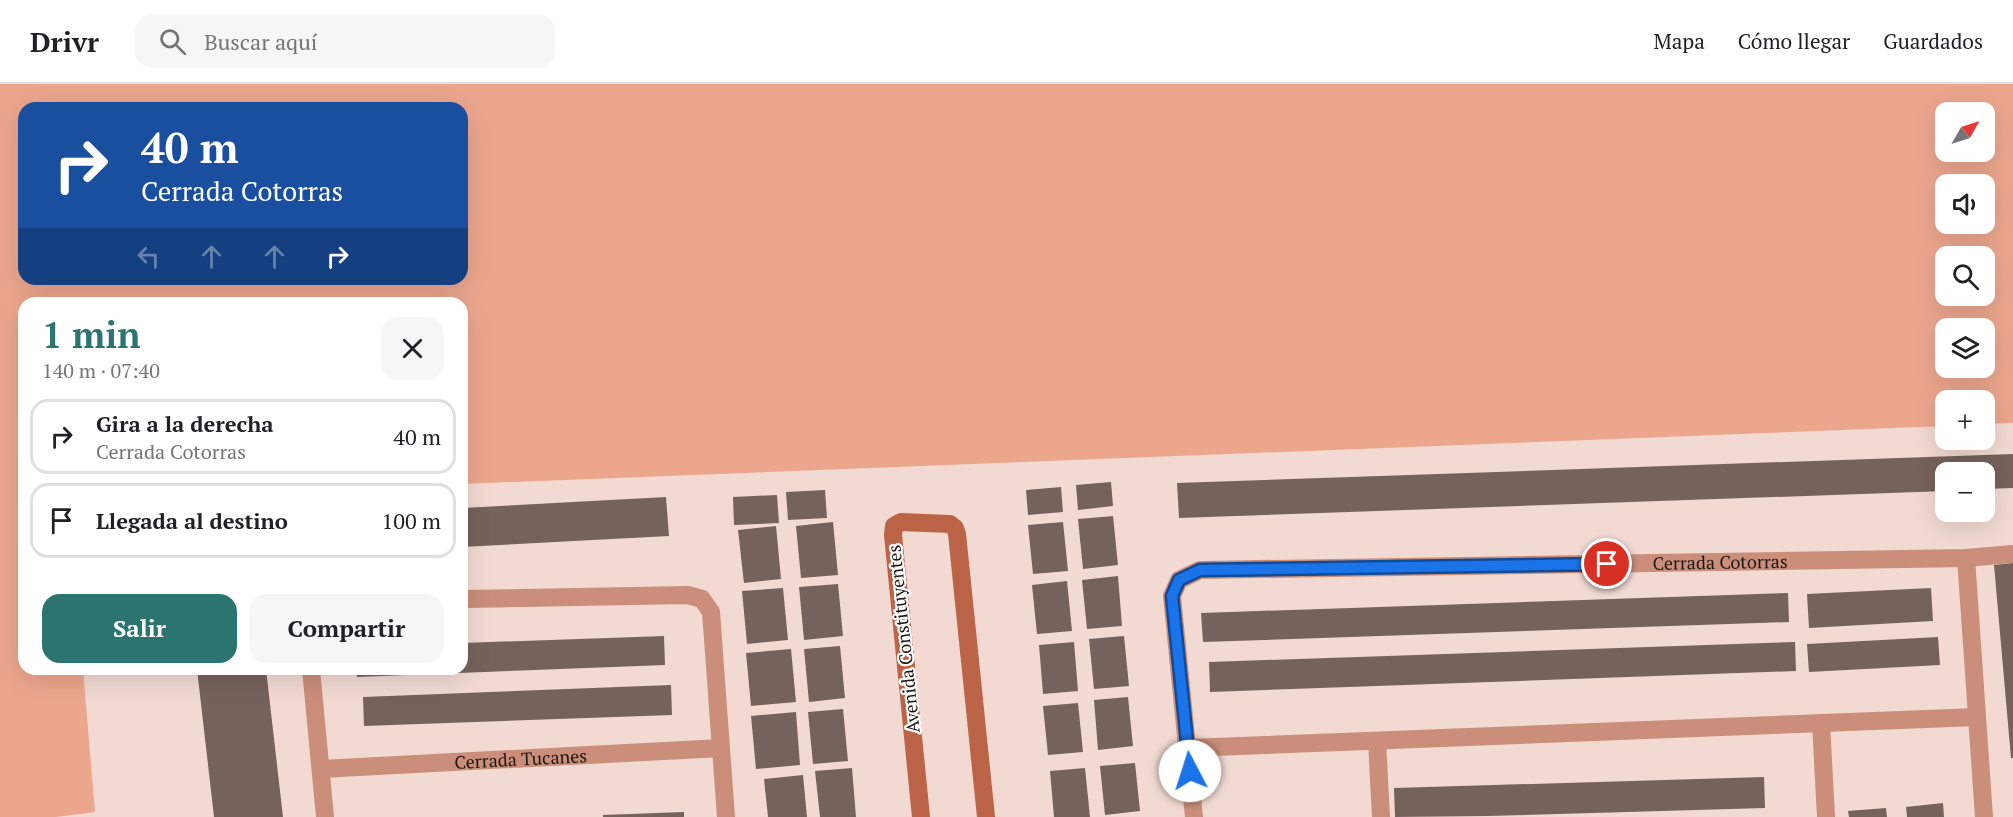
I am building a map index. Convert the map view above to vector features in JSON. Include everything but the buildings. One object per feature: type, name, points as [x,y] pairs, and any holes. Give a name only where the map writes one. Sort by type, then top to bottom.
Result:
[{"type":"main road","name":"Avenida Constituyentes","points":[[921,817],[893,535],[894,526],[902,522],[950,524],[955,528],[957,534],[986,817]]},
{"type":"street","name":"Cerrada Cotorras","points":[[1194,817],[1172,596],[1179,580],[1200,570],[1966,558],[2013,554]]},
{"type":"street","points":[[1966,558],[1984,817]]},
{"type":"street","points":[[468,599],[688,596],[702,599],[711,612],[726,817]]},
{"type":"street","points":[[312,675],[325,817]]},
{"type":"street","points":[[1188,748],[1977,717]]},
{"type":"street","points":[[1821,723],[1826,817]]},
{"type":"street","points":[[1377,741],[1381,817]]},
{"type":"street","name":"Cerrada Tucanes","points":[[321,769],[721,748]]},
{"type":"shaded area","points":[[0,84],[2013,84],[2013,423],[1995,424],[1995,390],[1935,390],[1935,426],[468,484],[468,297],[18,297],[18,675],[84,675],[95,812],[56,817],[0,817]]},
{"type":"route","points":[[1190,771],[1172,596],[1179,580],[1200,570],[1607,564]]}]
